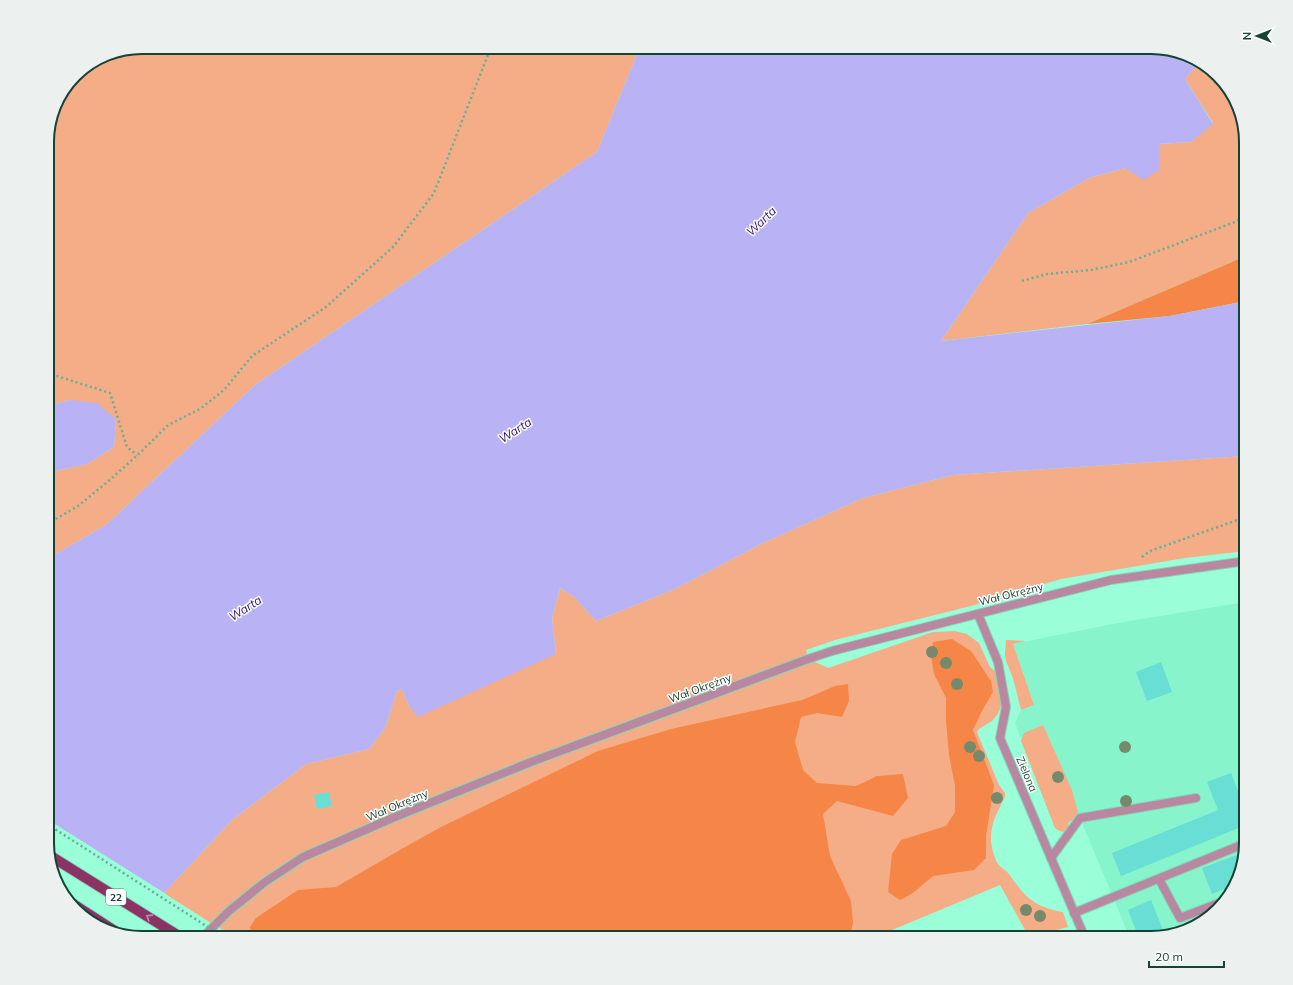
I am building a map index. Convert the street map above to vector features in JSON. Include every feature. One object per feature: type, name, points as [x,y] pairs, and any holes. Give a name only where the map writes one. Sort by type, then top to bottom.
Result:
[{"type":"main road","name":"22","points":[[56,859],[171,931]]},
{"type":"street","name":"Wał Okrężny","points":[[209,931],[229,911],[265,882],[303,857],[395,817],[531,762],[832,650],[1111,580],[1239,562]]},
{"type":"street","name":"Zielona","points":[[978,614],[998,662],[1005,699],[1006,707],[1000,738],[1082,931]]},
{"type":"street","points":[[1051,858],[1080,818],[1196,798]]},
{"type":"street","points":[[1074,913],[1239,846]]},
{"type":"street","points":[[1159,879],[1180,918],[1212,906]]},
{"type":"path","points":[[54,520],[78,506],[137,456],[168,425],[200,409],[224,390],[252,356],[326,307],[393,247],[434,193],[488,54]]},
{"type":"path","points":[[1022,281],[1047,274],[1091,270],[1129,262],[1239,220]]},
{"type":"path","points":[[54,375],[110,392],[127,447],[137,456]]},
{"type":"path","points":[[1139,559],[1150,551],[1239,519]]},
{"type":"path","points":[[54,828],[214,931]]},
{"type":"shaded area","points":[[142,54],[637,54],[597,152],[255,385],[106,525],[54,555],[54,471],[87,464],[114,447],[116,419],[70,400],[54,404],[54,136],[57,119],[66,98],[76,84],[88,72],[103,63],[114,59]]},
{"type":"shaded area","points":[[1196,67],[1205,72],[1224,93],[1234,114],[1239,142],[1239,259],[1087,324],[941,341],[1028,213],[1089,178],[1125,168],[1159,170],[1159,144],[1191,142],[1213,123],[1185,79]]},
{"type":"shaded area","points":[[1239,259],[1239,302],[1170,316],[1087,324]]},
{"type":"shaded area","points":[[1239,456],[1239,552],[1185,558],[1061,579],[971,606],[835,640],[806,650],[809,659],[828,668],[933,632],[955,631],[967,634],[979,643],[990,667],[996,672],[1004,701],[997,715],[992,721],[979,729],[977,732],[999,785],[1005,793],[1005,797],[993,823],[991,844],[993,854],[998,864],[1008,873],[1025,895],[1031,900],[1053,910],[1063,912],[1068,927],[1052,931],[1026,931],[1000,885],[890,931],[225,931],[164,893],[232,820],[306,764],[369,749],[385,728],[397,691],[402,689],[409,706],[556,654],[552,618],[560,588],[574,597],[596,621],[675,589],[761,544],[863,498],[953,475]]},
{"type":"shaded area","points":[[1239,603],[1239,843],[1237,860],[1230,882],[1221,897],[1209,909],[1190,922],[1157,931],[1127,931],[1080,818],[1055,829],[1015,723],[1021,710],[1034,705],[1013,644],[1118,623]]},
{"type":"shaded area","points":[[952,639],[971,651],[991,681],[993,692],[973,730],[994,785],[986,836],[986,858],[974,870],[933,876],[913,893],[900,900],[888,892],[892,854],[901,840],[946,826],[955,812],[955,786],[949,755],[946,721],[946,698],[934,674],[931,656],[933,642]]},
{"type":"shaded area","points":[[1006,640],[1026,641],[1013,644],[1034,705],[1021,710],[1013,678],[1006,661]]},
{"type":"shaded area","points":[[848,684],[849,701],[842,717],[817,713],[801,717],[795,742],[803,770],[817,783],[856,786],[877,776],[903,774],[908,798],[893,816],[837,801],[823,814],[830,856],[851,901],[853,922],[851,931],[251,931],[250,927],[256,918],[298,890],[336,887],[441,827],[598,751],[671,729],[802,700],[835,686]]},
{"type":"shaded area","points":[[1043,725],[1072,790],[1079,816],[1068,823],[1070,830],[1065,832],[1055,828],[1021,741],[1024,733]]},
{"type":"water","name":"Warta","points":[[637,54],[1157,54],[1190,63],[1196,67],[1185,79],[1213,124],[1191,142],[1159,144],[1159,170],[1144,180],[1125,168],[1089,178],[1028,213],[941,341],[1170,316],[1239,302],[1239,456],[953,475],[863,498],[761,544],[675,589],[596,621],[574,597],[560,588],[552,618],[556,654],[418,717],[409,706],[402,689],[397,691],[385,728],[369,749],[306,764],[232,820],[164,893],[135,930],[125,929],[103,922],[88,913],[76,901],[63,882],[57,866],[54,849],[54,555],[106,525],[255,385],[597,152]]},
{"type":"water","points":[[70,400],[97,403],[116,419],[114,447],[87,464],[54,471],[54,404]]},
{"type":"pier","points":[[54,823],[166,894],[138,931],[114,926],[103,922],[88,913],[76,901],[63,882],[57,866],[54,849]]},
{"type":"building","points":[[1161,662],[1172,692],[1147,701],[1136,672]]},
{"type":"building","points":[[1231,773],[1239,794],[1239,828],[1121,876],[1112,853],[1218,810],[1207,782]]},
{"type":"building","points":[[329,792],[332,806],[317,809],[314,795]]},
{"type":"building","points":[[1238,855],[1234,871],[1226,888],[1212,894],[1202,868]]},
{"type":"building","points":[[1151,900],[1163,930],[1136,931],[1128,910]]}]
